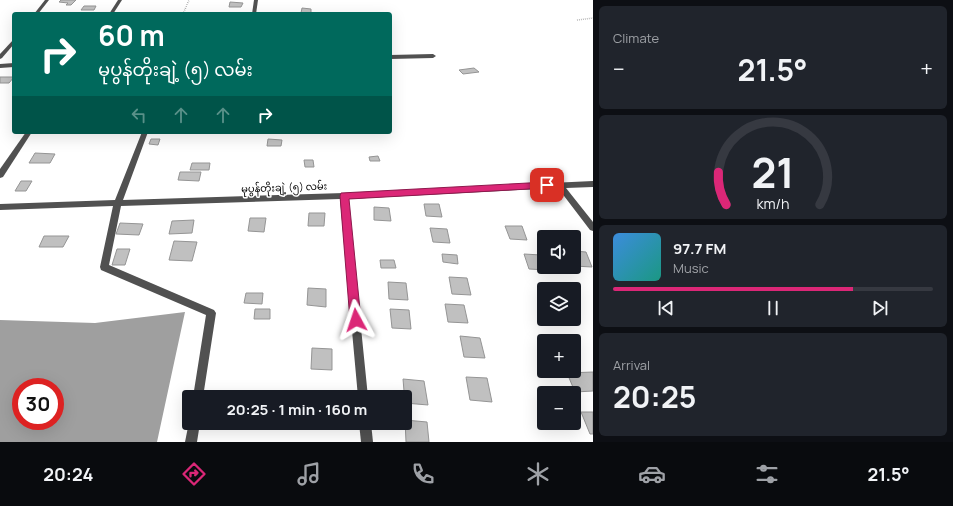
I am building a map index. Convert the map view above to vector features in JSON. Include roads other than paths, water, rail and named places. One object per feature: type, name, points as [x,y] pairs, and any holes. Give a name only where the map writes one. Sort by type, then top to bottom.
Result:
[{"type":"street","points":[[38,12],[47,0]]},
{"type":"street","points":[[112,12],[120,0]]},
{"type":"street","points":[[254,12],[256,0]]},
{"type":"street","points":[[0,57],[12,43]]},
{"type":"street","points":[[392,57],[433,56]]},
{"type":"street","points":[[0,66],[12,66]]},
{"type":"street","points":[[0,175],[28,134]]},
{"type":"street","points":[[144,134],[118,202],[104,267],[211,313],[199,390]]},
{"type":"street","name":"မုပွန်တိုးချဲ့ (၅) လမ်း","points":[[0,207],[118,202],[344,196],[593,184]]},
{"type":"street","points":[[560,185],[593,228]]},
{"type":"street","points":[[344,196],[362,390]]},
{"type":"street","points":[[191,442],[193,430]]},
{"type":"street","points":[[366,430],[367,442]]}]
